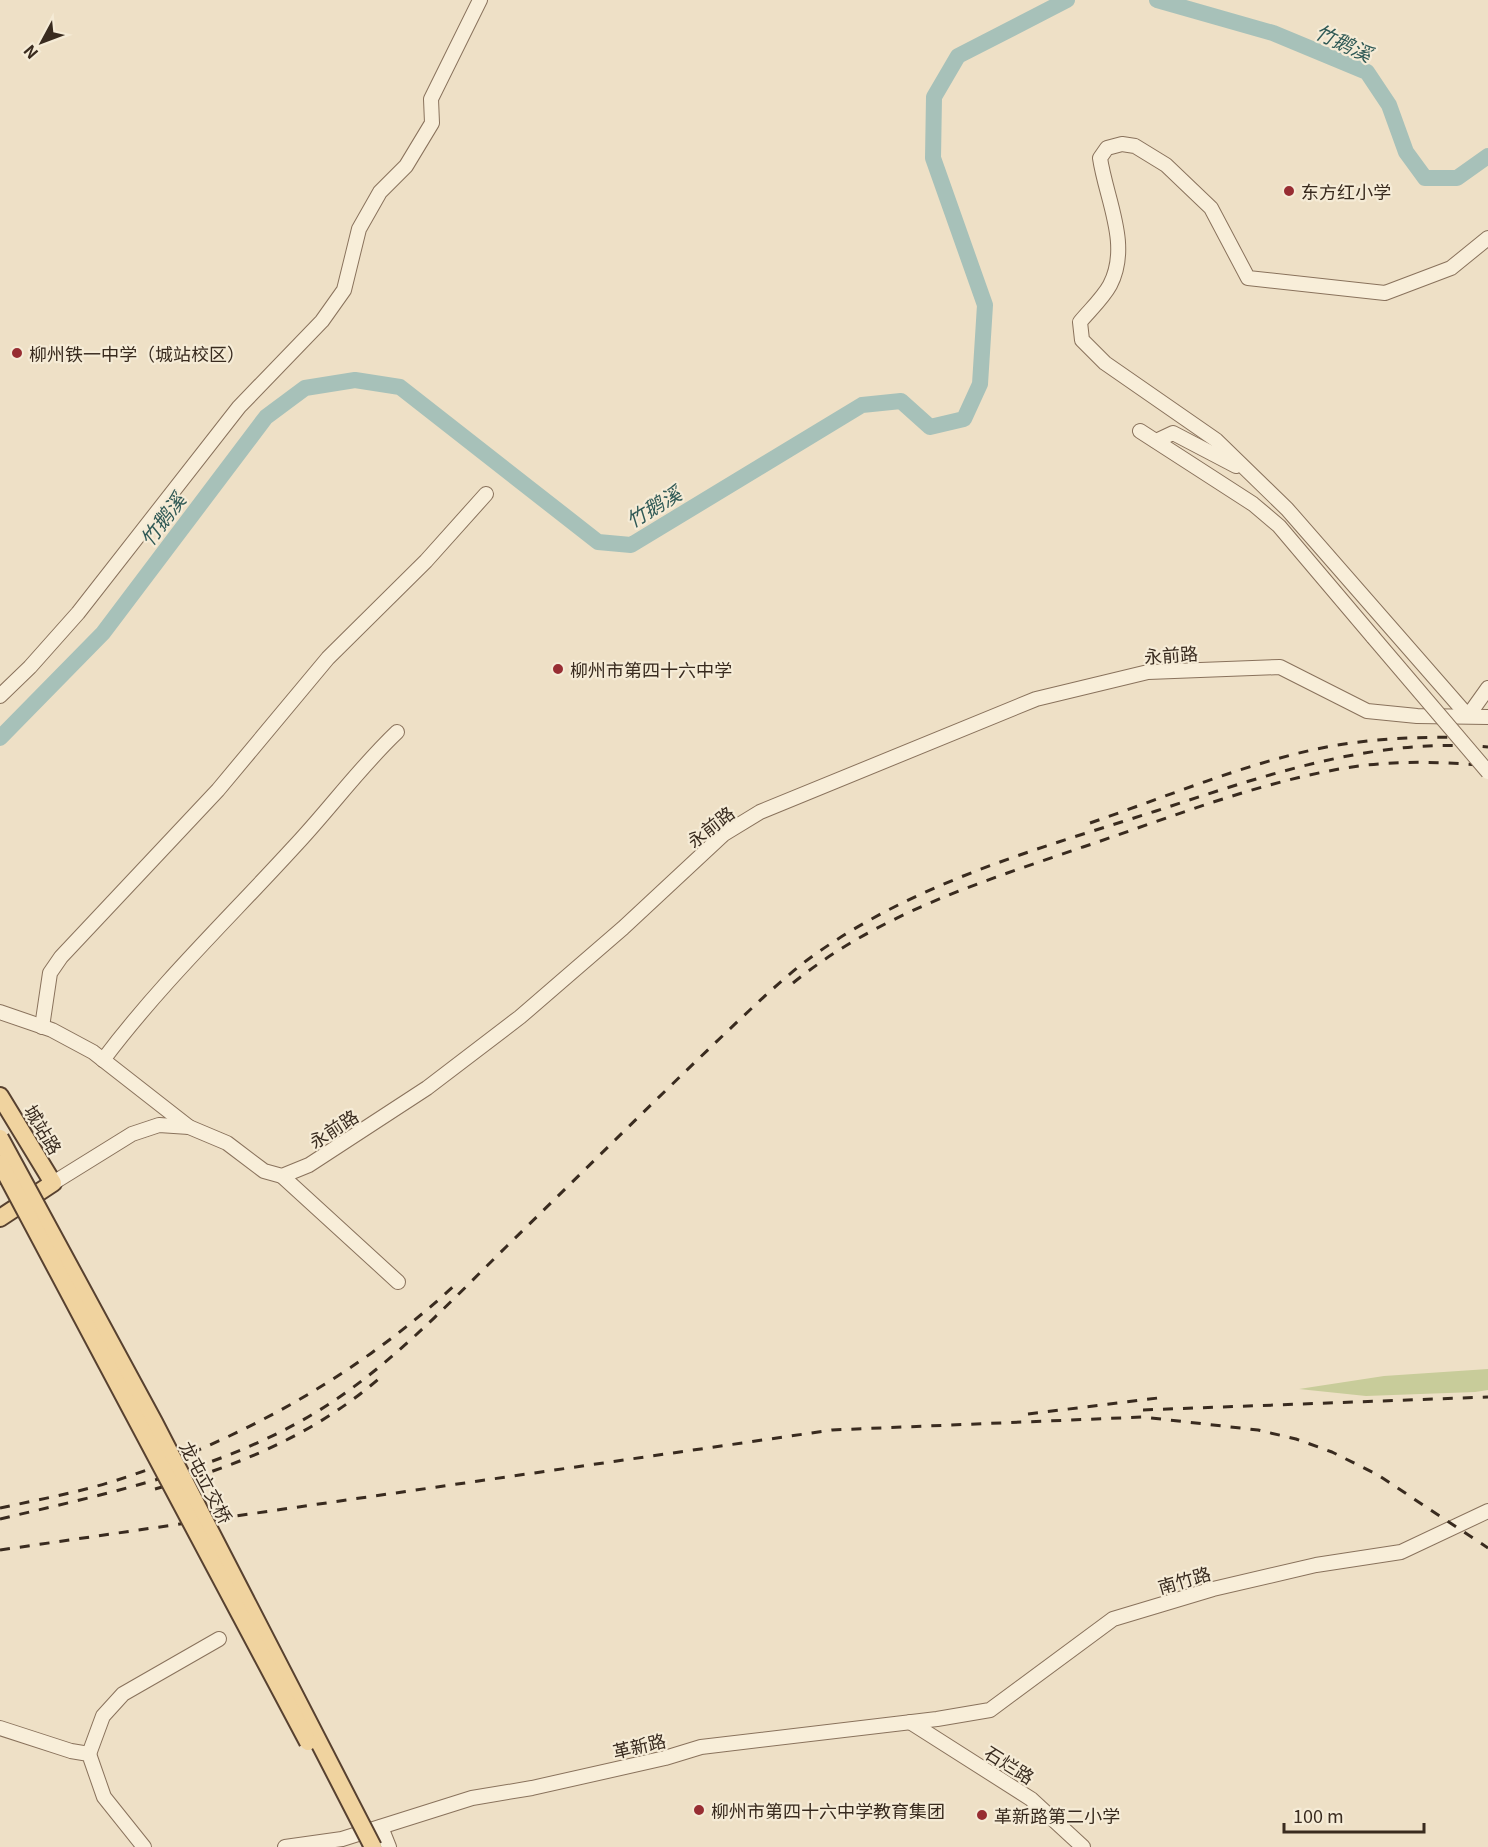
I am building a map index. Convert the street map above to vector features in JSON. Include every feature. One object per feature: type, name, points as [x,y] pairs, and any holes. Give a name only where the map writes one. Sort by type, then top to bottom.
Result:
[{"type":"main road","name":"城站路","points":[[0,1096],[54,1183]]},
{"type":"main road","name":"龙屯立交桥","points":[[0,1138],[159,1432],[373,1847]]},
{"type":"main road","name":"龙屯立交桥","points":[[0,1163],[322,1769],[361,1847]]},
{"type":"main road","points":[[1,1215],[54,1183]]},
{"type":"street","points":[[0,696],[30,667],[78,613],[239,407],[322,321],[344,290],[359,229],[380,192],[406,166],[432,123],[431,99],[480,0]]},
{"type":"street","points":[[1488,238],[1450,268],[1385,293],[1248,278],[1211,208],[1166,165],[1135,146],[1122,144],[1107,148],[1100,158],[1104,186],[1120,244],[1119,259],[1110,286],[1080,322],[1082,340],[1105,363],[1216,440],[1287,509],[1468,716],[1488,688]]},
{"type":"street","points":[[1140,431],[1253,504],[1279,526],[1488,771]]},
{"type":"street","points":[[1156,441],[1173,433],[1252,474]]},
{"type":"street","points":[[42,1027],[50,974],[61,957],[218,790],[328,658],[426,561],[486,494]]},
{"type":"street","name":"永前路","points":[[282,1176],[309,1165],[427,1088],[511,1024],[623,928],[724,834],[760,812],[1036,699],[1148,672],[1280,667],[1367,711],[1417,716],[1488,717]]},
{"type":"street","points":[[103,1060],[133,1020],[296,845],[372,756],[397,732]]},
{"type":"street","points":[[0,1012],[42,1027],[93,1052],[189,1127],[227,1143],[264,1171],[282,1176],[398,1282]]},
{"type":"street","points":[[54,1183],[132,1134],[159,1125],[189,1127]]},
{"type":"street","name":"南竹路","points":[[910,1722],[990,1710],[1113,1619],[1213,1589],[1316,1565],[1401,1552],[1488,1511]]},
{"type":"street","points":[[144,1847],[105,1797],[89,1754],[103,1716],[123,1694],[219,1639]]},
{"type":"street","name":"革新路","points":[[285,1847],[344,1843],[381,1827],[472,1798],[532,1788],[701,1748],[910,1722]]},
{"type":"street","name":"石烂路","points":[[910,1722],[1032,1799],[1083,1847]]},
{"type":"street","points":[[0,1728],[71,1751],[89,1754]]},
{"type":"street","points":[[381,1827],[388,1847]]},
{"type":"green space","points":[[1488,1369],[1488,1390],[1475,1392],[1366,1396],[1299,1389],[1384,1376]]},
{"type":"waterway","name":"竹鹅溪","points":[[0,738],[103,633],[266,417],[305,388],[355,380],[400,387],[598,542],[631,545],[862,405],[901,401],[930,427],[964,419],[980,384],[985,305],[933,158],[934,97],[958,56],[1067,0]]},
{"type":"waterway","name":"竹鹅溪","points":[[1157,0],[1273,33],[1367,72],[1389,105],[1406,152],[1425,178],[1457,178],[1488,156]]},
{"type":"railway","points":[[1090,823],[1228,774],[1312,750],[1394,739],[1476,738]]},
{"type":"railway","points":[[0,1519],[119,1490],[196,1467],[272,1436],[336,1400],[413,1338],[768,993],[810,958],[891,909],[933,889],[1021,854],[1278,773],[1319,762],[1403,748],[1445,745],[1488,747]]},
{"type":"railway","points":[[793,983],[860,938],[932,902],[1007,873],[1239,794],[1302,777],[1372,764],[1430,762],[1488,766]]},
{"type":"railway","points":[[0,1508],[111,1482],[159,1466],[251,1426],[338,1376],[379,1348],[456,1284]]},
{"type":"railway","points":[[155,1489],[217,1470],[276,1445],[332,1414],[383,1375]]},
{"type":"railway","points":[[1143,1410],[1488,1397]]},
{"type":"railway","points":[[1028,1414],[1158,1398]]},
{"type":"railway","points":[[0,1550],[832,1430],[1143,1417],[1258,1430],[1296,1439],[1332,1452],[1378,1475],[1488,1548]]},
{"type":"place","name":"东方红小学","points":[[1289,191]]},
{"type":"place","name":"柳州铁一中学（城站校区）","points":[[17,353]]},
{"type":"place","name":"柳州市第四十六中学","points":[[558,669]]},
{"type":"place","name":"柳州市第四十六中学教育集团","points":[[699,1810]]},
{"type":"place","name":"革新路第二小学","points":[[982,1815]]}]
